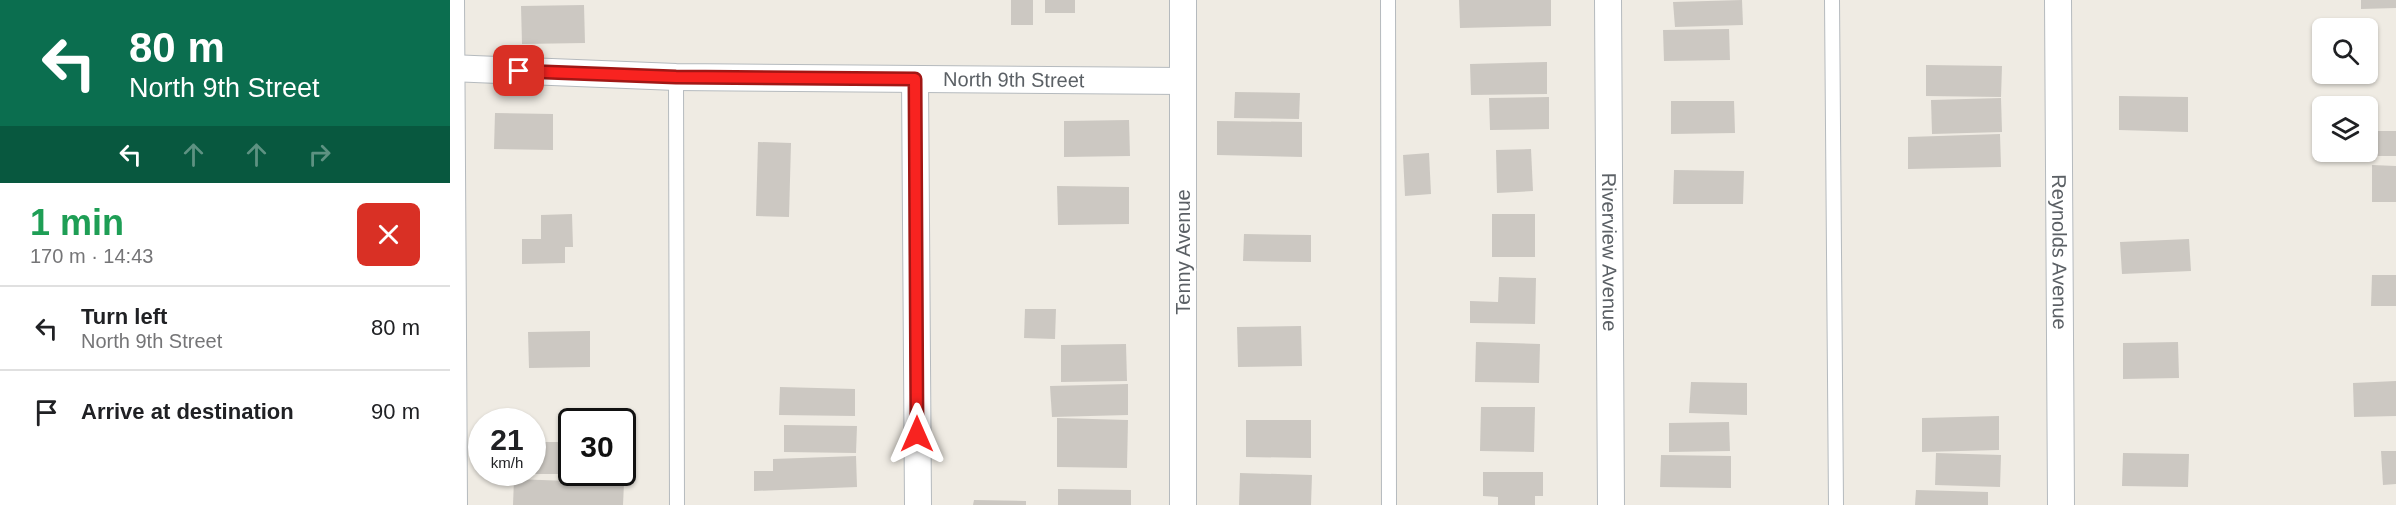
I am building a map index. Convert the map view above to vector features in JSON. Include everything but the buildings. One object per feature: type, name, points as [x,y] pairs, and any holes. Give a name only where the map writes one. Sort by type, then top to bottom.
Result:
[{"type":"street","points":[[451,0],[454,505]]},
{"type":"street","name":"Tenny Avenue","points":[[1183,0],[1183,505]]},
{"type":"street","name":"Riverview Avenue","points":[[1608,0],[1611,505]]},
{"type":"street","name":"Reynolds Avenue","points":[[2058,0],[2061,505]]},
{"type":"street","name":"North 9th Street","points":[[451,68],[676,77],[1183,81]]},
{"type":"street","points":[[915,79],[918,505]]},
{"type":"lane","points":[[1388,0],[1389,505]]},
{"type":"lane","points":[[1832,0],[1836,505]]},
{"type":"lane","points":[[676,77],[677,505]]},
{"type":"route","points":[[519,71],[676,77],[915,79],[917,434]]}]
